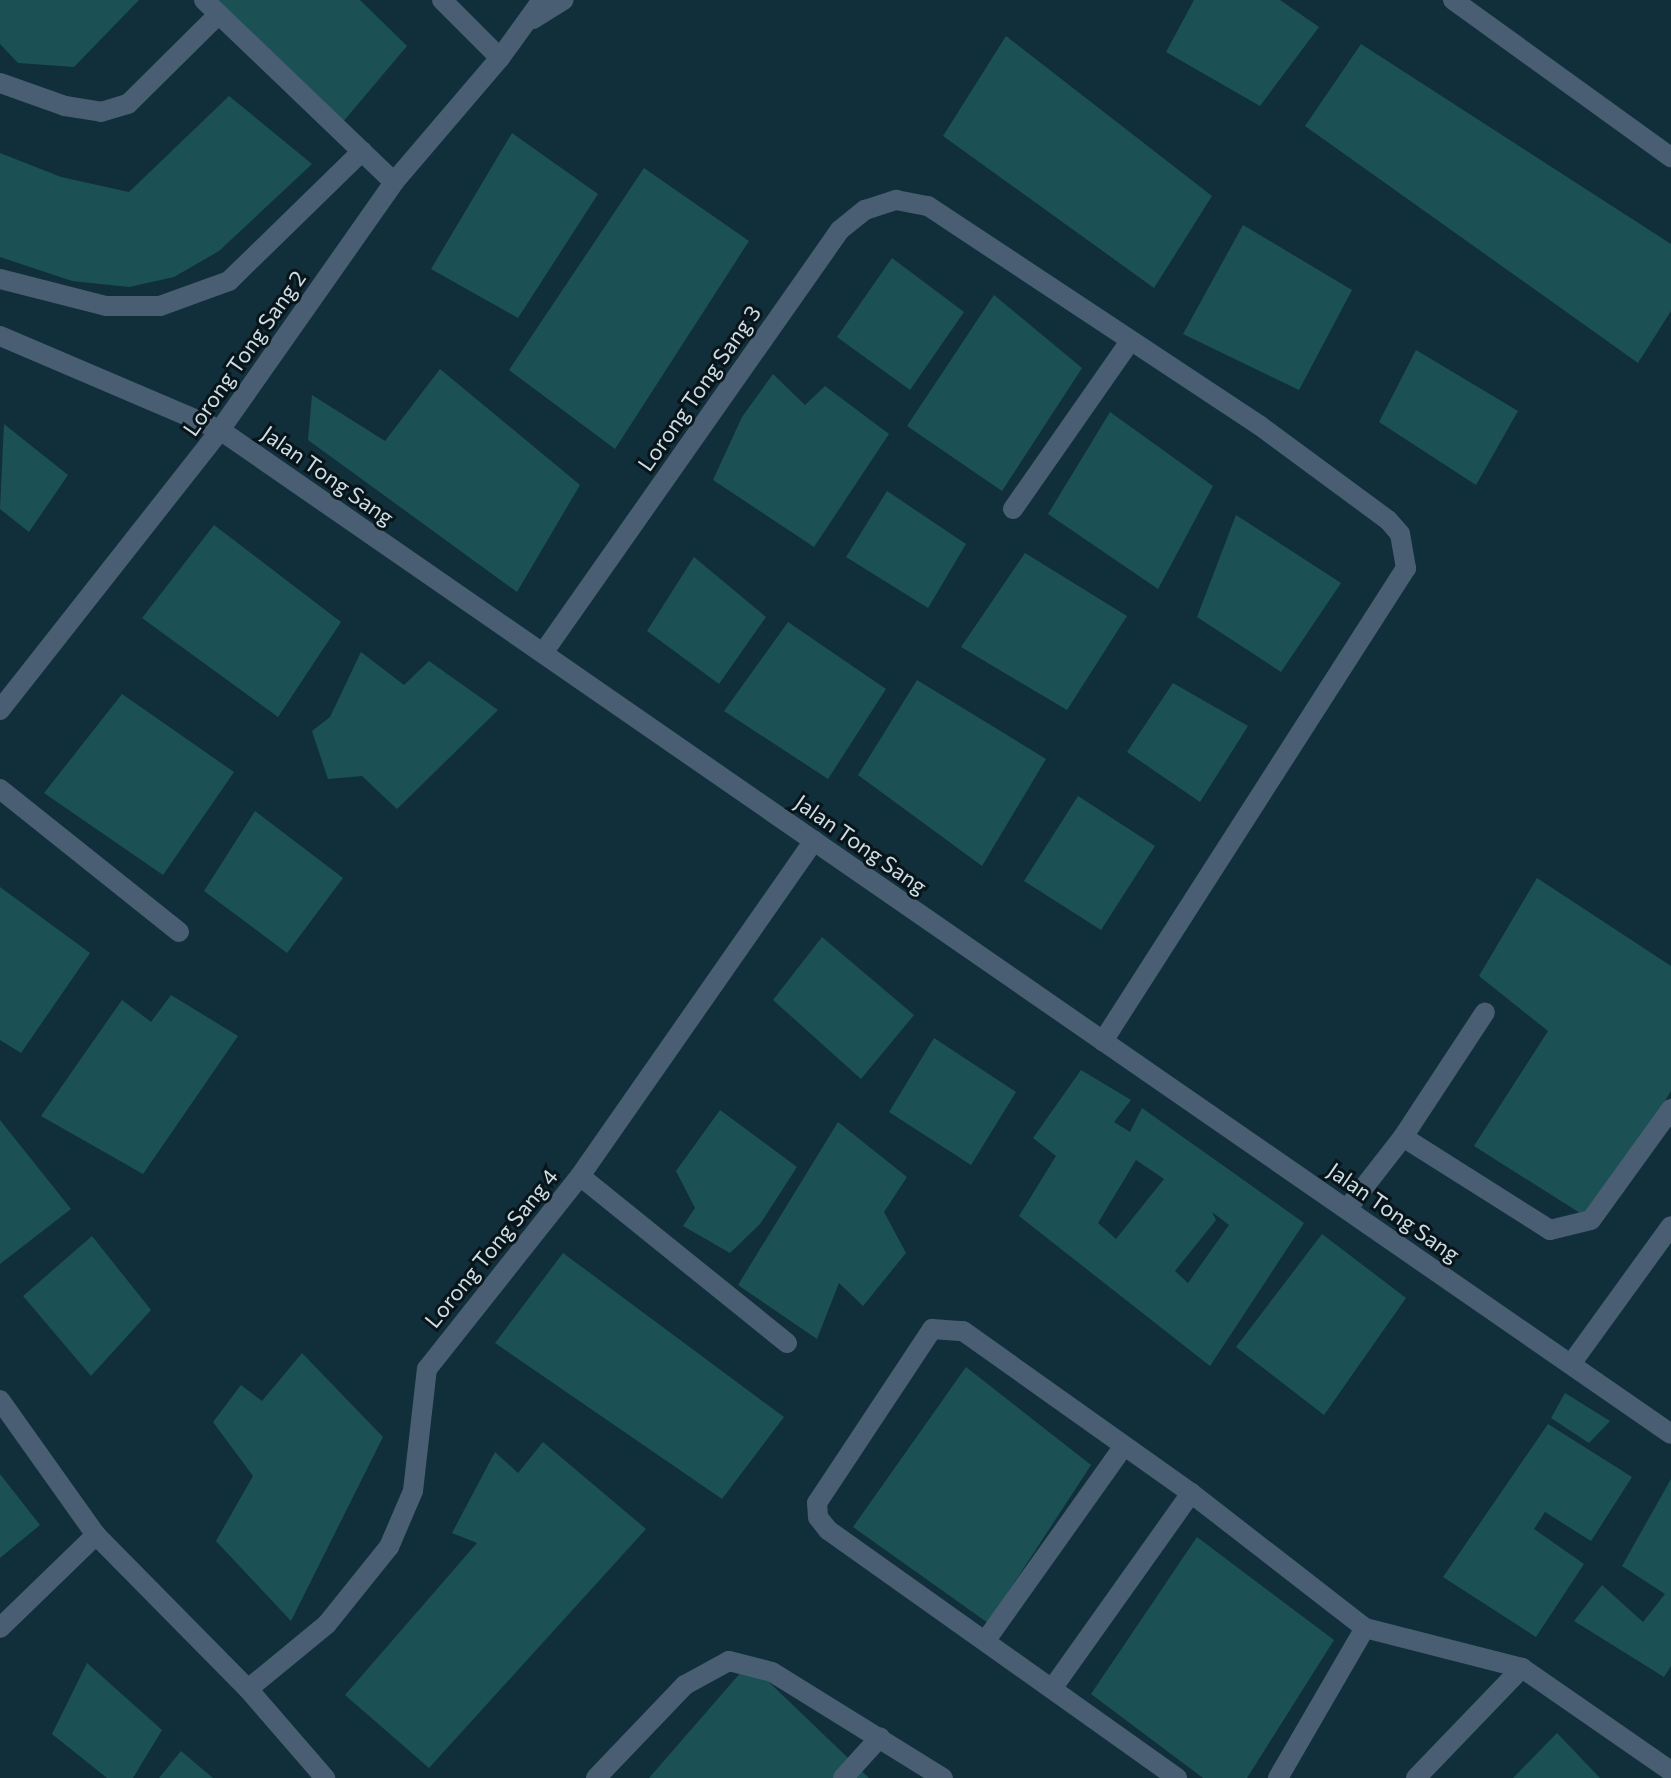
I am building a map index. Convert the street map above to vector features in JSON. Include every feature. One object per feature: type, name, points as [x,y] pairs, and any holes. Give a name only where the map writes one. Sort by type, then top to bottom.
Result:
[{"type":"street","name":"Lorong Tong Sang 2","points":[[0,710],[220,430],[394,182],[500,58],[542,0]]},
{"type":"street","name":"Lorong Tong Sang 2","points":[[526,24],[563,0]]},
{"type":"street","points":[[1453,0],[1671,157]]},
{"type":"street","points":[[452,4],[500,58]]},
{"type":"street","points":[[0,83],[65,106],[101,112],[128,104],[211,7],[394,182]]},
{"type":"street","points":[[0,279],[106,306],[160,306],[229,281],[362,151]]},
{"type":"street","name":"Lorong Tong Sang 3","points":[[543,653],[840,230],[865,210],[896,200],[928,206],[1129,343]]},
{"type":"street","name":"Jalan Tong Sang","points":[[0,336],[220,430],[1671,1434]]},
{"type":"street","points":[[1013,509],[1129,343],[1259,425],[1388,520],[1400,534],[1406,568],[1103,1041]]},
{"type":"street","points":[[0,789],[179,932]]},
{"type":"street","name":"Lorong Tong Sang 4","points":[[248,1689],[327,1624],[389,1547],[413,1491],[427,1369],[580,1176],[814,841]]},
{"type":"street","points":[[1347,1209],[1403,1137],[1485,1012]]},
{"type":"street","points":[[1403,1137],[1550,1230],[1591,1220],[1671,1109]]},
{"type":"street","points":[[580,1176],[787,1343]]},
{"type":"street","points":[[1571,1364],[1671,1226]]},
{"type":"street","points":[[1177,1778],[1054,1686],[828,1530],[816,1510],[924,1337],[940,1326],[963,1331],[1191,1493],[1365,1628],[1522,1668],[1667,1773]]},
{"type":"street","points":[[0,1400],[96,1535],[248,1689],[325,1778]]},
{"type":"street","points":[[986,1640],[1124,1446]]},
{"type":"street","points":[[1054,1686],[1191,1493]]},
{"type":"street","points":[[0,1628],[96,1535]]},
{"type":"street","points":[[1278,1778],[1365,1628]]},
{"type":"street","points":[[596,1778],[685,1685],[729,1661],[772,1672],[943,1778]]},
{"type":"street","points":[[1416,1778],[1522,1668]]},
{"type":"street","points":[[843,1778],[880,1737]]},
{"type":"building","points":[[0,0],[139,0],[74,67],[18,63],[0,44]]},
{"type":"building","points":[[210,0],[360,0],[407,46],[342,123]]},
{"type":"building","points":[[1194,0],[1280,0],[1319,27],[1260,106],[1166,52]]},
{"type":"building","points":[[1006,36],[1212,196],[1154,288],[943,136]]},
{"type":"building","points":[[1361,44],[1671,244],[1671,311],[1638,363],[1305,126]]},
{"type":"building","points":[[229,96],[312,164],[219,251],[174,277],[129,287],[72,281],[0,257],[0,153],[61,177],[129,192]]},
{"type":"building","points":[[512,133],[598,194],[518,318],[431,269]]},
{"type":"building","points":[[644,168],[749,241],[615,449],[509,370]]},
{"type":"building","points":[[1243,225],[1352,290],[1299,390],[1183,334]]},
{"type":"building","points":[[892,258],[964,312],[910,390],[837,337]]},
{"type":"building","points":[[994,295],[1082,368],[1002,491],[907,426]]},
{"type":"building","points":[[1416,350],[1518,411],[1476,485],[1379,422]]},
{"type":"building","points":[[440,369],[580,485],[517,592],[308,440],[312,395],[385,441]]},
{"type":"building","points":[[773,374],[805,405],[825,386],[889,434],[814,547],[713,480],[742,417]]},
{"type":"building","points":[[1110,412],[1213,486],[1158,589],[1048,514]]},
{"type":"building","points":[[4,424],[68,475],[29,532],[0,509]]},
{"type":"building","points":[[887,491],[966,544],[928,608],[846,557]]},
{"type":"building","points":[[1236,515],[1341,583],[1281,672],[1197,617]]},
{"type":"building","points":[[214,525],[341,622],[278,717],[142,618]]},
{"type":"building","points":[[1025,553],[1127,616],[1067,710],[961,647]]},
{"type":"building","points":[[694,557],[766,617],[719,684],[647,631]]},
{"type":"building","points":[[788,622],[886,689],[828,779],[724,711]]},
{"type":"building","points":[[361,652],[404,685],[429,661],[498,710],[397,809],[362,776],[328,779],[312,731],[330,717]]},
{"type":"building","points":[[917,680],[1046,759],[982,866],[858,775]]},
{"type":"building","points":[[1173,683],[1248,726],[1200,802],[1127,752]]},
{"type":"building","points":[[122,694],[234,772],[163,875],[44,793]]},
{"type":"building","points":[[1078,796],[1155,846],[1101,930],[1024,881]]},
{"type":"building","points":[[255,811],[343,878],[287,953],[204,891]]},
{"type":"building","points":[[1537,878],[1671,966],[1671,1091],[1591,1220],[1474,1146],[1548,1031],[1479,976]]},
{"type":"building","points":[[0,887],[90,953],[21,1053],[0,1040]]},
{"type":"building","points":[[822,937],[914,1015],[861,1079],[773,1000]]},
{"type":"building","points":[[171,995],[238,1036],[143,1174],[41,1116],[122,1000],[151,1022]]},
{"type":"building","points":[[934,1038],[1016,1092],[971,1165],[889,1112]]},
{"type":"building","points":[[1081,1070],[1131,1100],[1114,1122],[1130,1132],[1142,1108],[1304,1223],[1210,1366],[1019,1216],[1056,1156],[1033,1138]],"holes":[[[1136,1160],[1164,1179],[1116,1239],[1098,1223]],[[1212,1212],[1229,1225],[1188,1283],[1175,1271],[1216,1220]]]},
{"type":"building","points":[[720,1110],[797,1167],[760,1224],[730,1253],[683,1226],[695,1208],[676,1171]]},
{"type":"building","points":[[0,1120],[71,1209],[0,1264]]},
{"type":"building","points":[[838,1122],[907,1177],[884,1212],[906,1253],[863,1306],[839,1283],[817,1339],[738,1285]]},
{"type":"building","points":[[1322,1234],[1406,1298],[1324,1415],[1236,1347]]},
{"type":"building","points":[[92,1236],[151,1310],[91,1376],[23,1296]]},
{"type":"building","points":[[563,1253],[784,1417],[722,1499],[495,1343]]},
{"type":"building","points":[[302,1353],[383,1437],[291,1621],[216,1541],[253,1476],[213,1422],[241,1385],[262,1401]]},
{"type":"building","points":[[966,1367],[1091,1465],[988,1623],[853,1527]]},
{"type":"building","points":[[1565,1393],[1610,1421],[1589,1443],[1551,1418]]},
{"type":"building","points":[[1548,1424],[1632,1477],[1591,1541],[1545,1512],[1534,1529],[1584,1564],[1536,1637],[1443,1577]]},
{"type":"building","points":[[543,1442],[646,1529],[429,1768],[345,1695],[477,1543],[452,1533],[495,1452],[518,1473]]},
{"type":"building","points":[[0,1474],[40,1525],[0,1558]]},
{"type":"building","points":[[1671,1479],[1671,1666],[1664,1677],[1574,1621],[1602,1585],[1643,1622],[1665,1594],[1622,1566]]},
{"type":"building","points":[[1197,1537],[1334,1640],[1247,1778],[1203,1778],[1091,1694]]},
{"type":"building","points":[[87,1663],[162,1730],[133,1778],[107,1778],[52,1734]]},
{"type":"building","points":[[749,1663],[869,1778],[649,1778]]},
{"type":"building","points":[[1557,1733],[1600,1778],[1513,1778]]},
{"type":"building","points":[[181,1751],[213,1778],[159,1778]]}]
